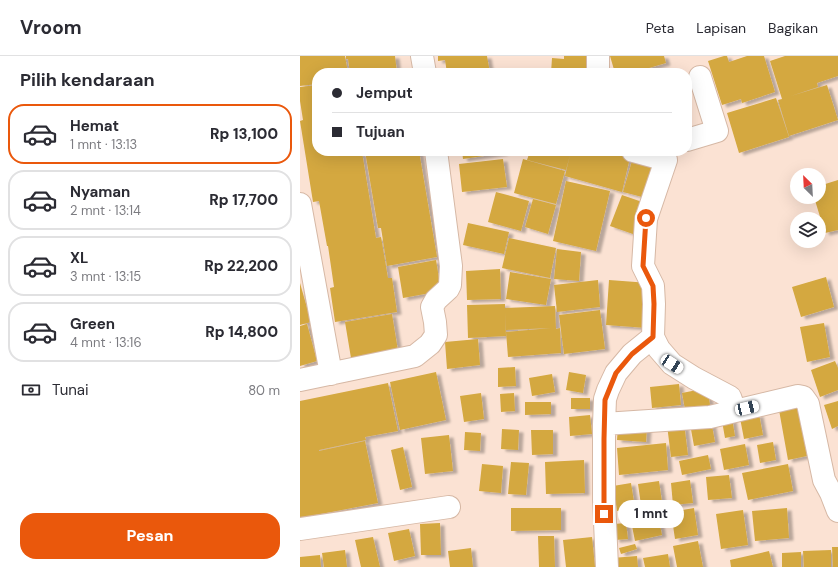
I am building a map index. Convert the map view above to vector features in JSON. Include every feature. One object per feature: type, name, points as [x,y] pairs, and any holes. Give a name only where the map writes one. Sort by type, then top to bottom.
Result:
[{"type":"street","points":[[422,56],[424,68]]},
{"type":"street","points":[[598,56],[598,68]]},
{"type":"street","points":[[692,138],[717,131],[700,77]]},
{"type":"street","points":[[300,380],[415,356],[430,344],[436,335],[432,307],[436,300],[448,289],[450,285],[451,266],[437,156]]},
{"type":"street","points":[[667,156],[646,218],[643,266],[653,286],[653,337],[659,349],[672,364],[730,398],[735,411]]},
{"type":"street","points":[[300,204],[331,374]]},
{"type":"street","points":[[607,567],[604,499],[605,400],[616,373],[632,354],[653,337]]},
{"type":"street","points":[[604,424],[710,417],[798,396],[803,397],[808,404],[824,480],[838,511]]},
{"type":"street","points":[[300,528],[449,507]]},
{"type":"building","points":[[300,56],[345,56],[347,68],[312,68],[312,85],[300,86]]},
{"type":"building","points":[[346,56],[395,56],[396,68],[349,68],[348,59],[346,59]]},
{"type":"building","points":[[438,56],[487,56],[489,68],[446,68],[445,60],[438,61]]},
{"type":"building","points":[[564,56],[596,56],[596,68],[551,68],[552,58],[564,59]]},
{"type":"building","points":[[610,56],[664,56],[666,63],[649,68],[614,68]]},
{"type":"building","points":[[727,56],[729,62],[747,56],[764,56],[775,92],[742,103],[741,99],[722,105],[708,61]]},
{"type":"building","points":[[785,56],[838,56],[838,76],[817,83],[818,87],[791,96],[827,85],[838,120],[789,136],[778,100],[782,99],[770,61]]},
{"type":"building","points":[[312,86],[312,156],[363,156],[376,238],[381,237],[388,278],[392,278],[397,312],[335,322],[330,288],[334,287],[328,246],[319,201],[313,202],[300,121],[303,120],[300,101],[300,87]]},
{"type":"building","points":[[776,98],[789,137],[739,153],[727,113]]},
{"type":"building","points":[[366,156],[420,156],[437,257],[387,266],[381,228],[378,228]]},
{"type":"building","points":[[463,156],[484,156],[463,159]]},
{"type":"building","points":[[528,156],[570,156],[566,170],[527,160]]},
{"type":"building","points":[[570,156],[630,156],[622,192],[565,176]]},
{"type":"building","points":[[633,156],[641,156],[660,161],[650,199],[623,192]]},
{"type":"building","points":[[503,159],[507,187],[462,192],[459,164]]},
{"type":"building","points":[[523,159],[565,171],[556,204],[514,193]]},
{"type":"building","points":[[838,180],[838,230],[826,233],[826,212],[819,212],[816,204],[826,204],[826,184]]},
{"type":"building","points":[[566,181],[610,191],[596,251],[553,241]]},
{"type":"building","points":[[496,192],[529,201],[521,231],[488,222]]},
{"type":"building","points":[[622,195],[645,203],[633,234],[610,226]]},
{"type":"building","points":[[533,199],[556,205],[548,234],[525,227]]},
{"type":"building","points":[[468,223],[509,232],[504,254],[463,245]]},
{"type":"building","points":[[509,238],[556,248],[550,278],[502,268]]},
{"type":"building","points":[[557,249],[581,252],[579,281],[554,279]]},
{"type":"building","points":[[436,260],[441,291],[403,298],[398,267]]},
{"type":"building","points":[[500,269],[501,299],[467,300],[466,271]]},
{"type":"building","points":[[510,272],[551,279],[546,305],[506,299]]},
{"type":"building","points":[[826,277],[834,307],[801,317],[792,287]]},
{"type":"building","points":[[598,280],[600,307],[557,312],[554,285]]},
{"type":"building","points":[[609,280],[649,283],[647,328],[606,325]]},
{"type":"building","points":[[300,283],[311,322],[300,325]]},
{"type":"building","points":[[505,304],[505,308],[555,306],[556,329],[560,328],[561,353],[508,357],[506,332],[551,328],[506,330],[505,312],[506,336],[468,338],[467,305]]},
{"type":"building","points":[[600,310],[605,349],[564,354],[559,315]]},
{"type":"building","points":[[392,314],[399,357],[352,364],[345,322]]},
{"type":"building","points":[[824,323],[830,357],[807,362],[800,327]]},
{"type":"building","points":[[307,324],[317,361],[300,366],[300,326]]},
{"type":"building","points":[[478,339],[480,365],[447,369],[445,342]]},
{"type":"building","points":[[835,361],[838,368],[838,390],[820,397],[811,370]]},
{"type":"building","points":[[515,367],[516,386],[498,387],[498,368]]},
{"type":"building","points":[[436,372],[446,420],[400,430],[390,382]]},
{"type":"building","points":[[569,372],[586,375],[583,393],[566,390]]},
{"type":"building","points":[[552,374],[555,392],[532,396],[529,378]]},
{"type":"building","points":[[388,383],[398,431],[365,437],[366,440],[319,450],[365,441],[378,503],[300,518],[300,401]]},
{"type":"building","points":[[679,384],[681,405],[652,408],[650,387]]},
{"type":"building","points":[[707,388],[711,410],[686,415],[682,393]]},
{"type":"building","points":[[481,393],[484,419],[464,422],[460,396]]},
{"type":"building","points":[[514,393],[515,411],[501,412],[500,394]]},
{"type":"building","points":[[571,398],[590,398],[590,409],[571,409]]},
{"type":"building","points":[[838,401],[838,426],[832,429],[824,405]]},
{"type":"building","points":[[525,402],[551,402],[551,414],[525,415]]},
{"type":"building","points":[[798,407],[807,456],[788,460],[779,410]]},
{"type":"building","points":[[759,414],[763,435],[744,439],[740,418]]},
{"type":"building","points":[[590,415],[592,434],[570,436],[569,417]]},
{"type":"building","points":[[732,418],[735,436],[725,438],[722,421]]},
{"type":"building","points":[[711,420],[715,442],[694,446],[690,424]]},
{"type":"building","points":[[684,423],[688,455],[671,457],[667,425]]},
{"type":"building","points":[[618,426],[647,428],[646,442],[617,440]]},
{"type":"building","points":[[502,429],[519,430],[518,450],[501,449]]},
{"type":"building","points":[[531,430],[553,430],[553,454],[532,455]]},
{"type":"building","points":[[465,432],[481,433],[480,451],[464,450]]},
{"type":"building","points":[[449,435],[453,471],[425,474],[421,438]]},
{"type":"building","points":[[773,442],[776,460],[760,463],[757,445]]},
{"type":"building","points":[[666,443],[668,470],[619,475],[617,448]]},
{"type":"building","points":[[745,444],[749,465],[724,470],[720,449]]},
{"type":"building","points":[[403,447],[412,487],[400,490],[391,450]]},
{"type":"building","points":[[708,455],[711,469],[682,475],[679,461]]},
{"type":"building","points":[[584,460],[585,493],[546,494],[545,462]]},
{"type":"building","points":[[511,462],[529,463],[526,495],[508,494]]},
{"type":"building","points":[[482,464],[503,466],[501,493],[479,491]]},
{"type":"building","points":[[788,464],[793,491],[748,500],[742,473]]},
{"type":"building","points":[[729,475],[732,498],[708,500],[706,477]]},
{"type":"building","points":[[690,480],[693,503],[673,505],[671,483]]},
{"type":"building","points":[[659,481],[663,509],[642,512],[638,484]]},
{"type":"building","points":[[631,483],[635,508],[617,511],[613,486]]},
{"type":"building","points":[[511,508],[561,508],[561,530],[511,531]]},
{"type":"building","points":[[694,508],[698,535],[675,539],[671,512]]},
{"type":"building","points":[[787,508],[789,538],[755,541],[752,511]]},
{"type":"building","points":[[743,510],[748,545],[721,549],[716,514]]},
{"type":"building","points":[[658,515],[662,535],[635,541],[631,521]]},
{"type":"building","points":[[440,523],[441,555],[421,555],[420,524]]},
{"type":"building","points":[[626,523],[628,539],[615,540],[614,524]]},
{"type":"building","points":[[409,529],[415,556],[394,561],[388,533]]},
{"type":"building","points":[[538,536],[554,536],[555,567],[539,567]]},
{"type":"building","points":[[373,537],[380,567],[361,567],[355,540]]},
{"type":"building","points":[[592,537],[595,567],[566,567],[563,540]]},
{"type":"building","points":[[698,541],[703,567],[677,567],[673,546]]},
{"type":"building","points":[[635,544],[637,549],[621,554],[619,548]]},
{"type":"building","points":[[832,547],[838,547],[838,567],[833,567]]},
{"type":"building","points":[[471,548],[473,567],[450,567],[448,551]]},
{"type":"building","points":[[345,550],[347,567],[324,567],[322,553]]},
{"type":"building","points":[[831,550],[831,567],[804,567],[803,551]]},
{"type":"building","points":[[769,551],[773,567],[731,567],[730,560]]},
{"type":"building","points":[[801,552],[801,567],[782,567],[782,553]]},
{"type":"building","points":[[668,554],[670,567],[645,567],[643,558]]},
{"type":"building","points":[[320,555],[321,567],[300,567],[300,557]]},
{"type":"building","points":[[637,556],[638,567],[612,567],[612,558]]},
{"type":"route","points":[[604,514],[605,400],[616,373],[632,354],[653,337],[653,286],[643,266],[646,218]]}]
